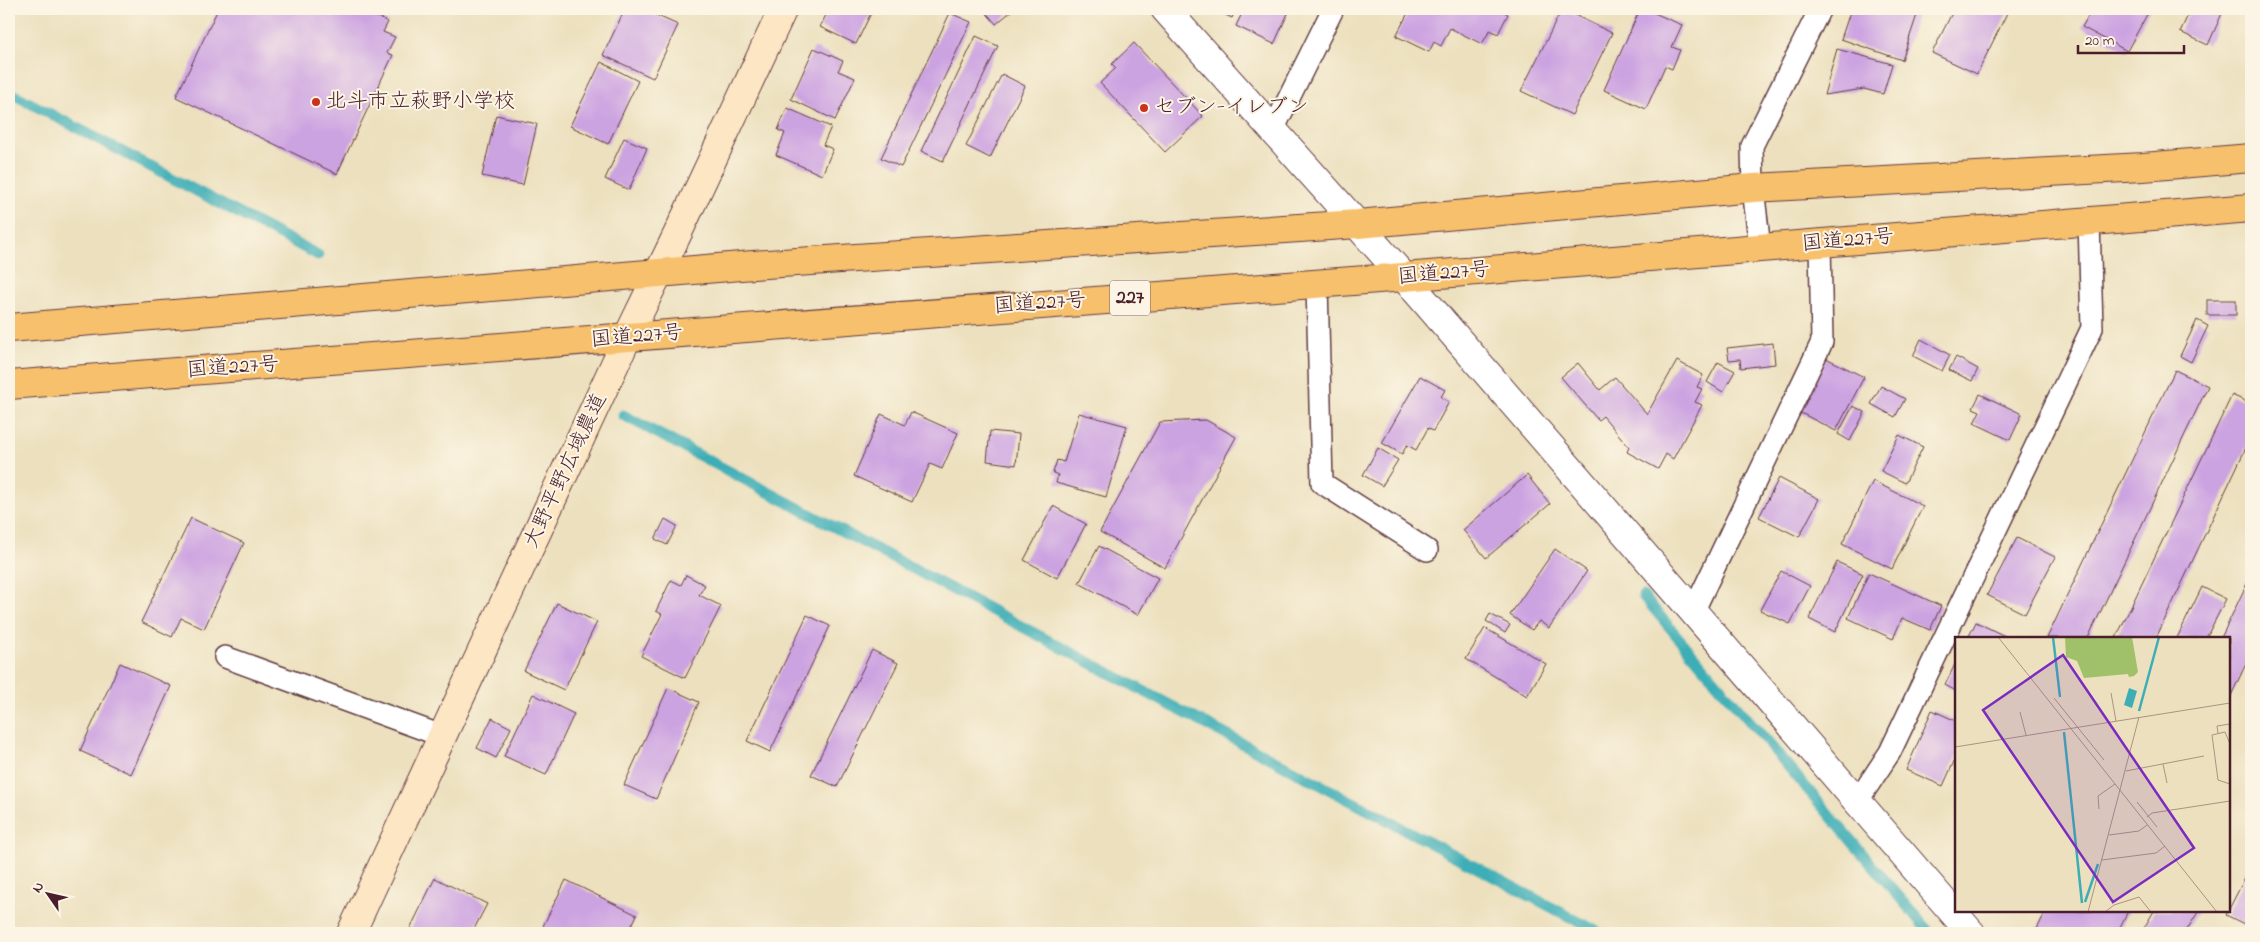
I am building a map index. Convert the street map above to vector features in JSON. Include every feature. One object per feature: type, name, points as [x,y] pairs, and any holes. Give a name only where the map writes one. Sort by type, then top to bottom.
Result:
[{"type":"highway","points":[[9,328],[658,273],[1358,224],[1753,188],[2142,167],[2251,158]]},
{"type":"highway","name":"国道227号","points":[[9,386],[1317,284],[2251,208]]},
{"type":"street","name":"大野平野広域農道","points":[[350,933],[627,338],[783,9]]},
{"type":"street","points":[[1165,9],[1358,224],[1971,933]]},
{"type":"lane","points":[[1273,130],[1333,9]]},
{"type":"lane","points":[[1760,248],[1753,188],[1752,146],[1820,9]]},
{"type":"lane","points":[[1857,802],[1890,752],[2092,328],[2089,221]]},
{"type":"lane","points":[[1693,612],[1822,342],[1820,243]]},
{"type":"lane","points":[[1317,284],[1322,483],[1427,550]]},
{"type":"lane","points":[[224,657],[442,736]]},
{"type":"building","points":[[218,9],[335,9],[343,13],[345,9],[373,9],[371,14],[388,22],[383,32],[395,37],[387,53],[393,55],[337,174],[176,97]]},
{"type":"building","points":[[625,9],[642,9],[678,25],[653,78],[603,55]]},
{"type":"building","points":[[829,9],[873,9],[856,44],[820,27]]},
{"type":"building","points":[[983,9],[1014,9],[996,24]]},
{"type":"building","points":[[1213,9],[1236,9],[1232,18]]},
{"type":"building","points":[[1244,9],[1290,9],[1274,44],[1236,26]]},
{"type":"building","points":[[1410,9],[1499,9],[1508,14],[1498,34],[1490,30],[1482,44],[1450,28],[1441,46],[1434,42],[1429,52],[1396,36]]},
{"type":"building","points":[[1562,9],[1612,33],[1572,115],[1521,91]]},
{"type":"building","points":[[1640,9],[1645,9],[1682,25],[1672,47],[1680,50],[1672,69],[1665,66],[1646,109],[1604,90]]},
{"type":"building","points":[[1851,9],[1919,9],[1902,60],[1841,39]]},
{"type":"building","points":[[1954,9],[2009,9],[1977,74],[1932,53]]},
{"type":"building","points":[[2092,9],[2150,9],[2127,51],[2082,27]]},
{"type":"building","points":[[2191,9],[2224,9],[2208,45],[2180,32]]},
{"type":"building","points":[[950,13],[971,22],[901,167],[881,158]]},
{"type":"building","points":[[976,36],[998,46],[943,161],[921,151]]},
{"type":"building","points":[[1134,43],[1203,116],[1165,152],[1100,83],[1116,68],[1112,64]]},
{"type":"building","points":[[814,48],[843,61],[838,71],[855,78],[835,120],[791,99]]},
{"type":"building","points":[[1837,49],[1892,64],[1883,94],[1864,89],[1824,95]]},
{"type":"building","points":[[601,62],[638,81],[608,144],[570,126]]},
{"type":"building","points":[[1002,74],[1025,86],[990,158],[966,146]]},
{"type":"building","points":[[787,108],[831,127],[823,145],[833,149],[822,175],[776,155],[785,133],[778,130]]},
{"type":"building","points":[[496,115],[537,124],[523,185],[482,176]]},
{"type":"building","points":[[624,138],[647,148],[629,190],[605,179]]},
{"type":"building","points":[[2207,300],[2236,300],[2236,315],[2207,315]]},
{"type":"building","points":[[2197,320],[2208,326],[2191,362],[2180,356]]},
{"type":"building","points":[[1921,339],[1950,355],[1942,371],[1913,356]]},
{"type":"building","points":[[1773,343],[1775,364],[1741,368],[1740,359],[1729,360],[1727,348]]},
{"type":"building","points":[[1956,357],[1978,369],[1972,381],[1949,370]]},
{"type":"building","points":[[1826,358],[1864,377],[1836,431],[1799,412]]},
{"type":"building","points":[[1677,361],[1703,375],[1697,387],[1702,389],[1695,402],[1702,405],[1673,459],[1666,454],[1658,469],[1627,452],[1629,447],[1603,416],[1598,420],[1561,377],[1578,363],[1600,390],[1615,377],[1647,414]]},
{"type":"building","points":[[1718,362],[1735,371],[1723,392],[1707,382]]},
{"type":"building","points":[[2175,370],[2208,386],[2088,637],[2047,637]]},
{"type":"building","points":[[1420,376],[1445,390],[1441,397],[1449,402],[1433,431],[1428,428],[1416,450],[1407,445],[1402,454],[1382,443]]},
{"type":"building","points":[[1881,386],[1905,399],[1895,417],[1871,404]]},
{"type":"building","points":[[1980,394],[2022,414],[2010,440],[1974,423],[1980,411],[1973,408]]},
{"type":"building","points":[[2232,395],[2251,404],[2251,437],[2156,637],[2116,637]]},
{"type":"building","points":[[1853,406],[1865,412],[1850,441],[1838,434]]},
{"type":"building","points":[[911,412],[958,433],[942,469],[930,464],[912,502],[854,476],[881,414],[905,425]]},
{"type":"building","points":[[1079,413],[1127,426],[1106,497],[1056,483],[1058,475],[1053,473],[1057,460],[1064,462]]},
{"type":"building","points":[[1206,420],[1236,437],[1165,568],[1100,532],[1160,422]]},
{"type":"building","points":[[990,431],[1019,434],[1016,465],[987,461]]},
{"type":"building","points":[[1899,435],[1923,447],[1905,483],[1881,471]]},
{"type":"building","points":[[1378,448],[1398,460],[1382,486],[1363,475]]},
{"type":"building","points":[[1527,475],[1550,504],[1486,558],[1463,530]]},
{"type":"building","points":[[1779,478],[1819,499],[1799,537],[1759,517]]},
{"type":"building","points":[[1873,481],[1923,506],[1892,569],[1842,544]]},
{"type":"building","points":[[1053,506],[1086,524],[1057,578],[1024,560]]},
{"type":"building","points":[[191,518],[244,543],[204,629],[181,618],[172,637],[141,622]]},
{"type":"building","points":[[665,519],[677,526],[667,545],[655,539]]},
{"type":"building","points":[[2017,538],[2055,557],[2025,614],[1987,595]]},
{"type":"building","points":[[1099,546],[1158,578],[1138,615],[1079,583]]},
{"type":"building","points":[[1555,549],[1587,571],[1549,628],[1539,621],[1532,630],[1510,615]]},
{"type":"building","points":[[1837,562],[1863,574],[1835,632],[1809,619]]},
{"type":"building","points":[[1781,571],[1810,586],[1790,624],[1760,610]]},
{"type":"building","points":[[1869,573],[1941,606],[1930,630],[1902,618],[1893,639],[1848,618]]},
{"type":"building","points":[[686,575],[705,585],[699,595],[721,606],[685,678],[641,656],[662,614],[656,611],[671,580],[681,585]]},
{"type":"building","points":[[2251,575],[2251,653],[2230,698],[2230,637],[2221,637]]},
{"type":"building","points":[[2202,587],[2226,599],[2207,637],[2177,637]]},
{"type":"building","points":[[557,603],[597,622],[564,690],[524,671]]},
{"type":"building","points":[[1490,614],[1510,625],[1505,633],[1486,621]]},
{"type":"building","points":[[807,615],[830,626],[770,752],[747,741]]},
{"type":"building","points":[[1976,622],[2007,637],[1968,637]]},
{"type":"building","points":[[1485,628],[1546,664],[1527,696],[1466,659]]},
{"type":"building","points":[[872,650],[898,663],[837,787],[811,775]]},
{"type":"building","points":[[120,663],[171,686],[131,774],[80,751]]},
{"type":"building","points":[[1955,664],[1955,690],[1945,685]]},
{"type":"building","points":[[668,688],[699,702],[656,799],[624,785]]},
{"type":"building","points":[[533,694],[574,714],[546,775],[504,756]]},
{"type":"building","points":[[1932,710],[1955,721],[1955,759],[1943,786],[1906,770]]},
{"type":"building","points":[[492,718],[511,728],[496,758],[477,748]]},
{"type":"building","points":[[2251,866],[2251,920],[2248,926],[2226,915],[2230,912],[2230,907]]},
{"type":"building","points":[[435,878],[487,904],[472,933],[408,933]]},
{"type":"building","points":[[566,880],[637,915],[628,933],[559,933],[543,926]]},
{"type":"building","points":[[2046,912],[2128,912],[2117,933],[2035,933]]},
{"type":"building","points":[[2153,912],[2198,912],[2185,933],[2141,933]]},
{"type":"waterway","points":[[9,92],[318,255]]},
{"type":"waterway","points":[[623,415],[1600,933]]},
{"type":"waterway","points":[[1643,596],[1930,933]]},
{"type":"place","name":"北斗市立萩野小学校","points":[[316,102]]},
{"type":"place","name":"セブン-イレブン","points":[[1144,108]]}]
